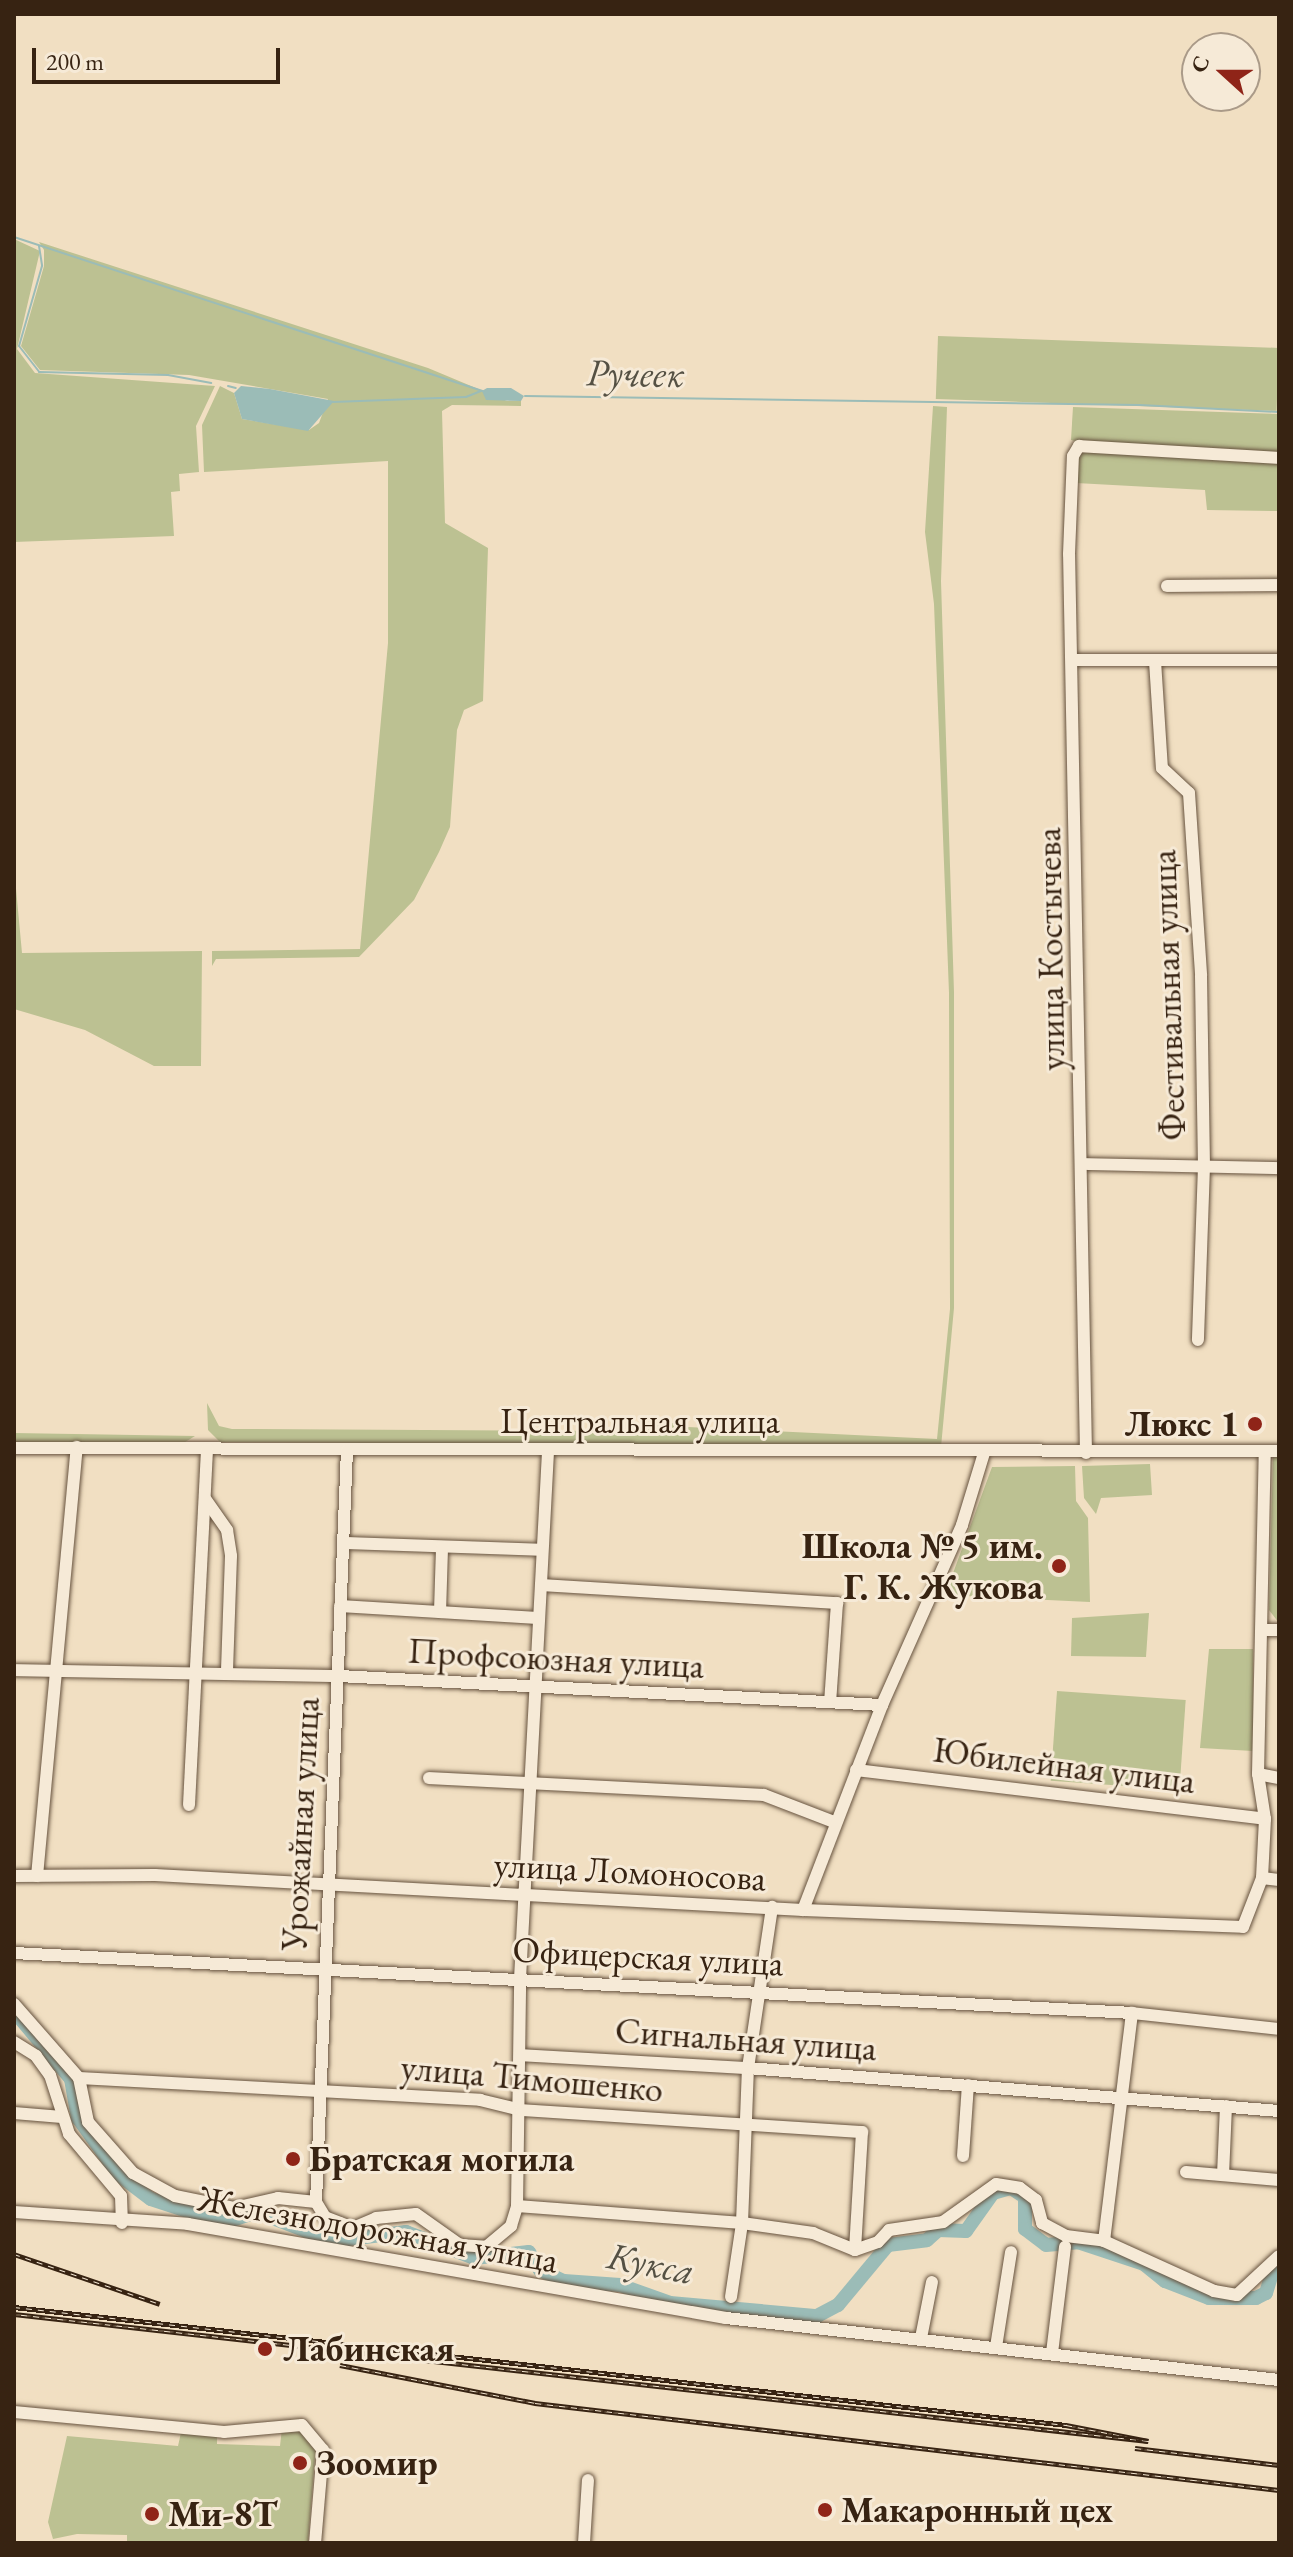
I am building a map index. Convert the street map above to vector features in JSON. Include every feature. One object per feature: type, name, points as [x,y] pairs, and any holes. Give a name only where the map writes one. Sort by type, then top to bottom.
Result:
[{"type":"street","name":"улица Костычева","points":[[1086,1453],[1075,660],[1069,554],[1073,456],[1079,446],[1278,457]]},
{"type":"street","points":[[1167,586],[1279,585]]},
{"type":"street","points":[[1075,660],[1279,660]]},
{"type":"street","name":"Фестивальная улица","points":[[1155,661],[1162,768],[1189,793],[1201,976],[1204,1166],[1198,1340]]},
{"type":"street","points":[[1084,1164],[1279,1168]]},
{"type":"street","points":[[37,1876],[60,1670],[77,1447]]},
{"type":"street","name":"Центральная улица","points":[[14,1448],[984,1453],[1279,1451]]},
{"type":"street","points":[[189,1805],[207,1449]]},
{"type":"street","name":"Урожайная улица","points":[[316,2202],[322,1969],[339,1676],[347,1450]]},
{"type":"street","points":[[548,1451],[520,1979],[521,2110],[517,2206],[742,2223],[813,2233],[855,2250],[878,2242],[889,2230],[943,2222],[996,2184],[1020,2188],[1036,2200],[1042,2223],[1066,2236],[1104,2241],[1214,2291],[1237,2295],[1279,2256]]},
{"type":"street","points":[[1265,1451],[1258,1774],[1265,1819],[1262,1878],[1279,1880]]},
{"type":"street","points":[[803,1910],[834,1822],[882,1705],[962,1525],[984,1453]]},
{"type":"street","points":[[206,1500],[227,1530],[231,1556],[227,1673]]},
{"type":"street","points":[[345,1543],[541,1550]]},
{"type":"street","points":[[440,1612],[442,1547]]},
{"type":"street","points":[[541,1585],[837,1603],[830,1702]]},
{"type":"street","points":[[340,1606],[538,1618]]},
{"type":"street","points":[[1262,1630],[1279,1630]]},
{"type":"street","name":"Профсоюзная улица","points":[[14,1670],[339,1676],[882,1705]]},
{"type":"street","name":"Юбилейная улица","points":[[856,1770],[1265,1819]]},
{"type":"street","points":[[1258,1774],[1279,1778]]},
{"type":"street","points":[[429,1778],[532,1786],[764,1795],[834,1822]]},
{"type":"street","name":"улица Ломоносова","points":[[14,1876],[326,1885],[803,1910],[1243,1927],[1262,1878]]},
{"type":"street","points":[[731,2297],[742,2223],[748,2068],[772,1907]]},
{"type":"street","name":"Офицерская улица","points":[[14,1953],[1132,2013],[1279,2029]]},
{"type":"street","points":[[14,2004],[79,2078]]},
{"type":"street","points":[[1104,2241],[1132,2013]]},
{"type":"street","points":[[16,2042],[50,2075],[62,2117],[121,2196],[122,2223]]},
{"type":"street","name":"Сигнальная улица","points":[[520,2055],[748,2068],[1279,2111]]},
{"type":"street","name":"улица Тимошенко","points":[[79,2078],[480,2100],[521,2110],[862,2132],[855,2250]]},
{"type":"street","name":"Железнодорожная улица","points":[[79,2078],[88,2122],[133,2173],[175,2196],[212,2206],[234,2208],[278,2198],[316,2202],[325,2217],[353,2228],[376,2218],[416,2214],[460,2245],[486,2247],[511,2226],[517,2206]]},
{"type":"street","points":[[963,2156],[968,2085]]},
{"type":"street","points":[[1223,2175],[1226,2106]]},
{"type":"street","points":[[14,2113],[62,2117]]},
{"type":"street","points":[[1186,2172],[1279,2180]]},
{"type":"street","name":"Железнодорожная улица","points":[[14,2212],[122,2223],[188,2224],[728,2315],[1279,2380]]},
{"type":"street","points":[[1052,2353],[1065,2247]]},
{"type":"street","points":[[996,2347],[1011,2252]]},
{"type":"street","points":[[921,2338],[932,2282]]},
{"type":"street","points":[[14,2412],[108,2424],[181,2425],[224,2432],[302,2425],[323,2450],[315,2543]]},
{"type":"street","points":[[584,2543],[588,2480]]},
{"type":"green space","points":[[14,239],[40,251],[17,349],[35,373],[215,386],[196,426],[199,472],[179,474],[180,491],[171,492],[174,536],[14,542]]},
{"type":"green space","points":[[39,242],[428,368],[507,401],[521,401],[521,406],[452,405],[442,411],[445,523],[488,548],[483,701],[464,710],[457,730],[450,827],[439,852],[414,900],[359,957],[216,959],[212,966],[212,951],[360,949],[388,643],[388,461],[204,472],[202,425],[220,386],[234,393],[242,419],[309,430],[319,423],[328,399],[189,375],[40,370],[21,346],[44,266],[44,250]]},
{"type":"green space","points":[[938,336],[1279,348],[1277,411],[936,399]]},
{"type":"green space","points":[[933,406],[947,407],[941,581],[954,992],[954,1308],[941,1447],[220,1442],[208,1430],[207,1403],[219,1426],[232,1429],[628,1431],[665,1421],[688,1427],[937,1439],[950,1309],[949,993],[934,604],[925,532]]},
{"type":"green space","points":[[1073,407],[1279,414],[1279,454],[1088,444],[1071,440]]},
{"type":"green space","points":[[1080,451],[1279,459],[1279,511],[1207,510],[1205,490],[1076,483]]},
{"type":"green space","points":[[14,867],[22,953],[202,951],[201,1066],[154,1066],[85,1030],[14,1009]]},
{"type":"green space","points":[[14,1433],[195,1436],[182,1444],[14,1442]]},
{"type":"green space","points":[[1273,1457],[1279,1457],[1279,1623],[1269,1610]]},
{"type":"green space","points":[[1150,1464],[1152,1495],[1101,1498],[1096,1514],[1084,1498],[1082,1466]]},
{"type":"green space","points":[[1075,1466],[1076,1501],[1088,1518],[1090,1602],[945,1595],[992,1467]]},
{"type":"green space","points":[[1149,1613],[1146,1657],[1071,1656],[1072,1618]]},
{"type":"green space","points":[[1209,1649],[1253,1649],[1253,1751],[1200,1748]]},
{"type":"green space","points":[[1057,1691],[1186,1700],[1179,1790],[1051,1781]]},
{"type":"green space","points":[[182,2428],[217,2435],[217,2444],[280,2446],[282,2428],[303,2431],[316,2444],[308,2543],[127,2543],[127,2535],[77,2534],[53,2539],[48,2522],[67,2436],[178,2446]]},
{"type":"water","points":[[241,386],[334,401],[308,431],[242,419],[234,393]]},
{"type":"water","points":[[487,388],[511,388],[524,396],[521,401],[486,400],[482,391]]},
{"type":"waterway","name":"Ручеек","points":[[14,237],[483,391]]},
{"type":"waterway","points":[[39,246],[42,266],[19,346],[39,372],[168,375],[211,383]]},
{"type":"waterway","points":[[228,386],[236,388]]},
{"type":"waterway","points":[[333,402],[466,397],[481,391]]},
{"type":"waterway","name":"Ручеек","points":[[525,396],[1140,405],[1279,412]]},
{"type":"waterway","name":"Кукса","points":[[14,2011],[71,2079],[78,2118],[119,2175],[151,2199],[206,2217],[229,2221],[257,2212],[332,2241],[406,2232],[474,2258],[529,2252],[540,2270],[564,2281],[620,2285],[670,2303],[817,2316],[838,2305],[888,2245],[927,2240],[938,2230],[966,2231],[993,2193],[1011,2188],[1025,2197],[1025,2229],[1046,2245],[1078,2242],[1144,2264],[1165,2281],[1209,2298],[1256,2298],[1266,2293],[1273,2270],[1279,2269]]},
{"type":"railway","points":[[14,2254],[160,2304]]},
{"type":"railway","points":[[14,2307],[1066,2425],[1148,2441],[14,2314]]},
{"type":"railway","points":[[340,2365],[535,2403],[1279,2490]]},
{"type":"railway","points":[[1135,2448],[1279,2465]]},
{"type":"place","name":"Люкс 1","points":[[1255,1424]]},
{"type":"place","name":"Школа № 5 им. Г. К. Жукова","points":[[1059,1566]]},
{"type":"place","name":"Братская могила","points":[[293,2159]]},
{"type":"place","name":"Лабинская","points":[[265,2349]]},
{"type":"place","name":"Зоомир","points":[[300,2463]]},
{"type":"place","name":"Макаронный цех","points":[[825,2510]]},
{"type":"place","name":"Ми-8Т","points":[[152,2514]]}]
